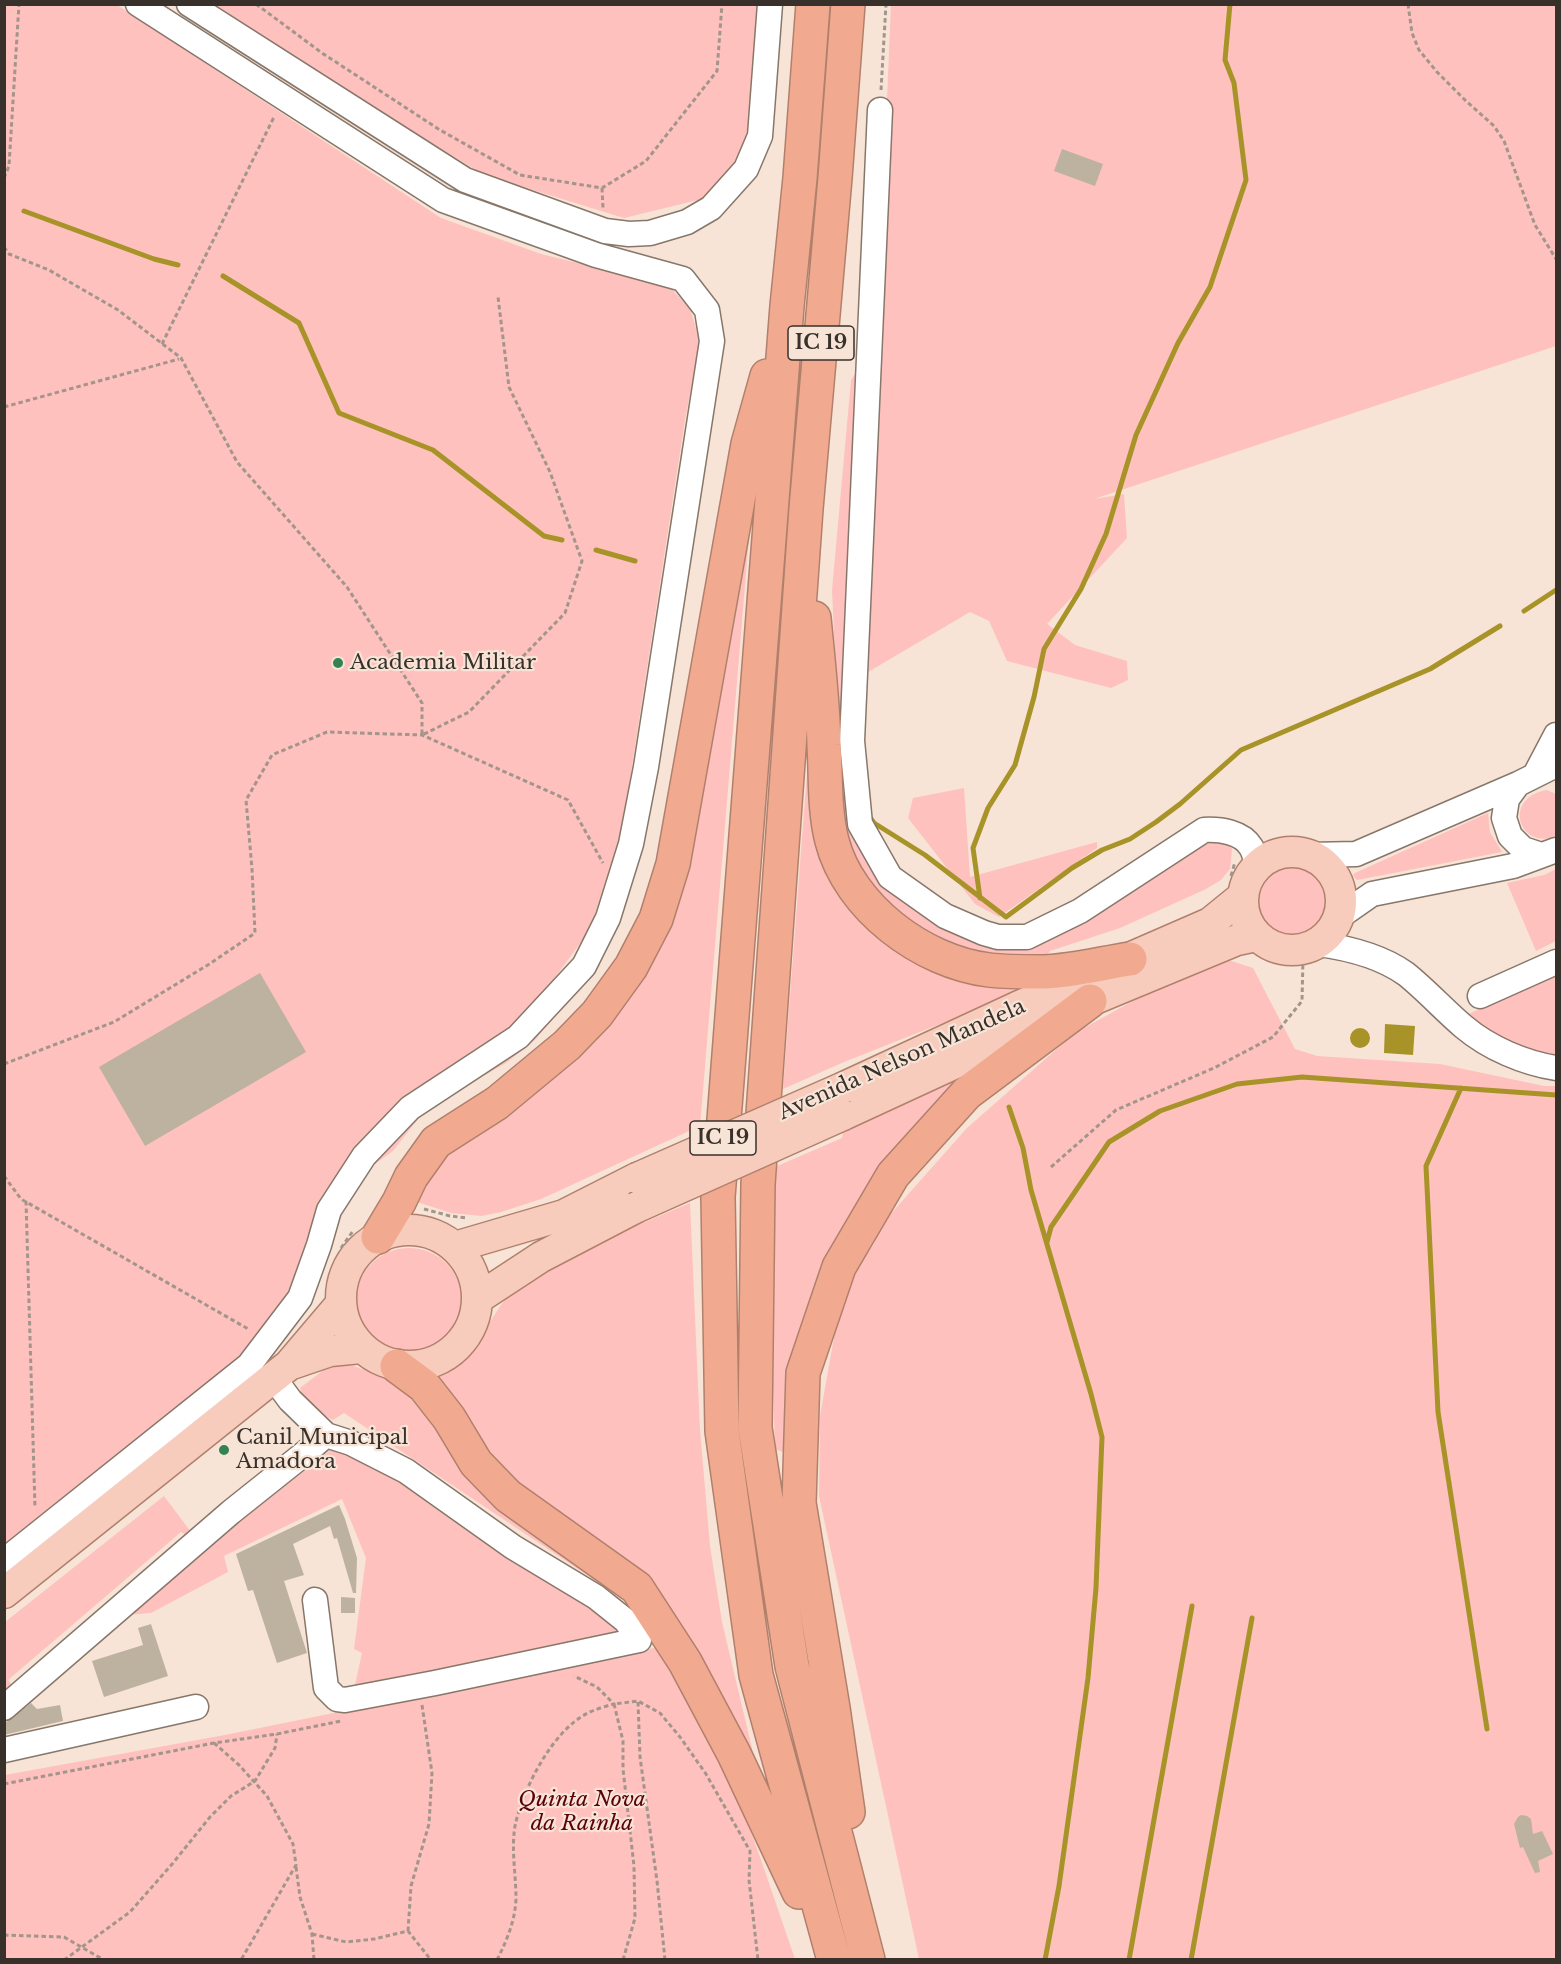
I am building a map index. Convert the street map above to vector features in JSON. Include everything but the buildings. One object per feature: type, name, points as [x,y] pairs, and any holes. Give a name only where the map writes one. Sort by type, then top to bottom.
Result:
[{"type":"highway","name":"IC 19","points":[[813,4],[800,178],[787,306],[718,1197],[722,1431],[756,1675],[832,1959]]},
{"type":"highway","name":"IC 19","points":[[848,4],[806,509],[758,1184],[755,1428],[792,1666],[868,1959]]},
{"type":"highway","points":[[378,1237],[411,1177],[436,1142],[496,1102],[567,1045],[597,1014],[631,967],[656,919],[674,864],[748,444],[787,306]]},
{"type":"highway","points":[[806,509],[824,743],[826,805],[832,842],[840,863],[855,890],[870,909],[914,942],[933,953],[960,963],[988,969],[1046,972],[1130,959]]},
{"type":"highway","points":[[868,1959],[833,1707],[799,1503],[803,1373],[839,1267],[892,1175],[967,1094],[1090,1001]]},
{"type":"highway","points":[[397,1366],[424,1386],[449,1418],[476,1463],[508,1496],[637,1588],[686,1662],[734,1754],[832,1959]]},
{"type":"main road","points":[[1292,852],[1310,855],[1324,863],[1337,881],[1341,900],[1339,917],[1331,932],[1311,947],[1278,949],[1256,936],[1248,924],[1243,911],[1242,897],[1245,885],[1258,865],[1274,855],[1292,852]]},
{"type":"main road","name":"Avenida Nelson Mandela","points":[[477,1299],[541,1257],[843,1101],[1017,1007],[1210,923],[1242,897]]},
{"type":"main road","name":"Avenida Nelson Mandela","points":[[455,1247],[564,1215],[637,1178],[843,1101],[1237,940],[1256,936]]},
{"type":"main road","points":[[404,1230],[431,1233],[455,1247],[467,1262],[475,1280],[477,1299],[474,1319],[466,1337],[453,1351],[436,1362],[417,1367],[397,1366],[378,1360],[361,1348],[347,1329],[340,1305],[345,1273],[353,1258],[364,1246],[378,1237],[404,1230]]},
{"type":"main road","points":[[4,1593],[281,1371],[340,1305]]},
{"type":"main road","points":[[281,1371],[330,1352],[361,1348]]},
{"type":"street","points":[[4,1561],[249,1365],[300,1298],[320,1245],[329,1210],[364,1156],[410,1108],[518,1037],[584,966],[608,918],[631,844],[652,732],[712,341],[707,310],[682,279],[596,255],[443,200],[138,4]]},
{"type":"street","points":[[189,4],[465,180],[605,231],[629,234],[650,233],[687,222],[711,208],[747,169],[760,136],[770,4]]},
{"type":"street","points":[[880,110],[852,741],[860,824],[890,877],[945,916],[998,938],[1027,938],[1080,911],[1204,830],[1221,829],[1238,836],[1251,845],[1258,865]]},
{"type":"street","points":[[1549,853],[1523,849],[1510,836],[1504,818],[1507,799],[1542,775],[1557,735]]},
{"type":"street","points":[[1310,855],[1356,854],[1542,775]]},
{"type":"street","points":[[1339,917],[1372,894],[1513,866],[1549,853]]},
{"type":"street","points":[[1311,947],[1344,948],[1375,958],[1404,973],[1466,1029],[1503,1052],[1539,1065],[1557,1068]]},
{"type":"street","points":[[1480,996],[1557,962]]},
{"type":"street","points":[[281,1371],[290,1400],[326,1435],[351,1443],[406,1471],[513,1547],[596,1597],[626,1621],[639,1640],[345,1700],[337,1699],[326,1688],[315,1600]]},
{"type":"street","points":[[4,1708],[231,1512],[326,1435]]},
{"type":"street","points":[[4,1750],[196,1707]]},
{"type":"path","points":[[4,178],[9,166],[19,4]]},
{"type":"path","points":[[256,4],[322,52],[440,130],[520,175],[602,188],[646,161],[717,71],[722,4]]},
{"type":"path","points":[[880,110],[886,4]]},
{"type":"path","points":[[1408,4],[1412,33],[1419,50],[1466,101],[1494,126],[1504,141],[1535,225],[1557,259]]},
{"type":"path","points":[[162,344],[276,113]]},
{"type":"path","points":[[4,247],[9,254],[49,270],[118,310],[181,358],[237,462],[347,587],[422,703],[422,735]]},
{"type":"path","points":[[422,735],[469,712],[565,613],[582,561],[550,472],[509,387],[498,297]]},
{"type":"path","points":[[4,407],[181,358]]},
{"type":"path","points":[[4,1064],[114,1022],[211,963],[255,933],[246,800],[272,755],[327,732],[422,735],[568,800],[617,889]]},
{"type":"path","points":[[1051,1167],[1116,1110],[1214,1068],[1273,1036],[1302,1001],[1311,947]]},
{"type":"path","points":[[4,1176],[21,1199],[268,1341]]},
{"type":"path","points":[[26,1201],[36,1535]]},
{"type":"path","points":[[570,1674],[597,1687],[614,1704],[623,1741],[623,1769],[634,1866],[635,1918],[623,1959]]},
{"type":"path","points":[[638,1701],[640,1757],[665,1959]]},
{"type":"path","points":[[497,1959],[510,1934],[516,1899],[513,1858],[515,1826],[524,1795],[540,1763],[562,1734],[587,1713],[614,1704],[638,1701],[660,1713],[680,1737],[706,1774],[750,1851],[749,1880],[758,1959]]},
{"type":"path","points":[[422,1705],[432,1773],[429,1824],[411,1886],[408,1931],[431,1959]]},
{"type":"path","points":[[4,1784],[344,1720]]},
{"type":"path","points":[[64,1959],[130,1912],[210,1817],[231,1796],[255,1781],[275,1748],[277,1734]]},
{"type":"path","points":[[214,1743],[255,1781],[267,1796],[293,1844],[300,1897],[312,1934],[314,1959]]},
{"type":"path","points":[[241,1959],[296,1865]]},
{"type":"path","points":[[312,1934],[345,1942],[374,1939],[408,1931]]},
{"type":"path","points":[[4,1935],[64,1937],[104,1959]]},
{"type":"green space","name":"Academia Militar","points":[[5,5],[117,5],[441,218],[541,254],[668,285],[690,309],[700,341],[685,420],[623,825],[590,930],[545,991],[584,980],[536,1039],[506,1063],[426,1109],[393,1151],[365,1171],[340,1205],[323,1270],[261,1365],[5,1577]]},
{"type":"green space","points":[[216,5],[763,5],[752,131],[736,170],[702,199],[624,218],[484,175],[296,59]]},
{"type":"green space","points":[[891,5],[1556,5],[1556,346],[1094,499],[1124,494],[1127,538],[1047,624],[1075,645],[1127,661],[1128,680],[1111,688],[1007,661],[989,621],[970,612],[868,672],[877,336]]},
{"type":"green space","points":[[865,359],[854,809],[875,867],[1020,943],[1194,846],[1215,838],[1227,839],[1232,849],[1230,869],[1221,880],[1120,928],[1050,951],[1045,959],[989,957],[938,941],[877,898],[857,864],[847,836],[842,806],[832,590],[851,380]]},
{"type":"green space","points":[[750,525],[700,1126],[541,1199],[501,1212],[482,1216],[451,1213],[414,1201],[431,1165],[622,998]]},
{"type":"green space","points":[[807,772],[817,783],[857,907],[1031,988],[844,1062],[783,1089]]},
{"type":"green space","points":[[964,788],[970,877],[1097,842],[1097,848],[999,917],[975,904],[908,818],[913,798]]},
{"type":"green space","points":[[1547,790],[1556,794],[1556,836],[1543,839],[1525,830],[1520,812],[1524,803],[1533,795]]},
{"type":"green space","points":[[1488,813],[1490,832],[1502,852],[1357,880],[1353,875],[1355,873]]},
{"type":"green space","points":[[1294,865],[1315,871],[1325,881],[1331,902],[1325,923],[1315,933],[1294,939],[1273,933],[1263,923],[1257,902],[1263,881],[1273,871]]},
{"type":"green space","points":[[1556,869],[1556,941],[1536,951],[1507,883],[1544,875]]},
{"type":"green space","points":[[1225,959],[1253,968],[1295,1049],[1317,1056],[1440,1064],[1544,1086],[1556,1086],[1556,1959],[919,1959],[819,1496],[820,1416],[838,1315],[858,1266],[874,1244],[880,1226],[967,1128],[1075,1033],[1140,997]]},
{"type":"green space","points":[[1556,974],[1556,1059],[1508,1041],[1462,1017]]},
{"type":"green space","points":[[988,1058],[946,1103],[803,1336],[783,1452],[775,1449],[772,1355],[775,1167],[842,1138],[843,1132]]},
{"type":"green space","points":[[690,1203],[700,1430],[710,1546],[722,1622],[765,1803],[695,1664],[500,1474],[432,1379],[459,1365],[510,1294],[516,1289],[555,1265],[593,1246]]},
{"type":"green space","points":[[409,1248],[429,1252],[447,1263],[458,1281],[462,1301],[458,1321],[447,1339],[429,1350],[409,1354],[389,1350],[371,1339],[360,1321],[356,1301],[360,1281],[371,1263],[389,1252]]},
{"type":"green space","points":[[333,1363],[354,1366],[410,1388],[641,1611],[344,1413],[333,1420],[313,1408],[305,1400],[300,1388]]},
{"type":"green space","points":[[332,1449],[401,1479],[624,1629],[629,1638],[353,1694],[362,1653],[354,1649],[366,1558],[342,1499],[224,1556],[228,1572],[151,1613],[126,1615],[160,1584]]},
{"type":"green space","points":[[164,1496],[194,1536],[191,1539],[181,1532],[8,1680],[16,1691],[5,1699],[5,1622]]},
{"type":"green space","name":"Quinta Nova da Rainha","points":[[659,1647],[733,1783],[795,1959],[5,1960],[5,1775],[225,1735]]},
{"type":"shaded area","points":[[1385,1024],[1415,1026],[1413,1055],[1384,1053]]},
{"type":"shaded area","points":[[1356,1028],[1364,1028],[1370,1034],[1370,1042],[1364,1048],[1356,1048],[1350,1042],[1350,1034]]},
{"type":"waterway","points":[[980,898],[973,848],[988,808],[1015,765],[1034,697],[1044,649],[1081,589],[1106,534],[1136,435],[1178,343],[1210,287],[1246,180],[1234,83],[1225,60],[1230,4]]},
{"type":"waterway","points":[[24,211],[154,259],[178,265]]},
{"type":"waterway","points":[[223,276],[299,323],[339,413],[433,450],[544,536],[562,540]]},
{"type":"waterway","points":[[596,550],[635,561]]},
{"type":"waterway","points":[[1524,611],[1556,590]]},
{"type":"waterway","points":[[869,816],[874,823],[925,855],[1006,917],[1072,868],[1102,850],[1130,839],[1156,822],[1241,750],[1430,669],[1500,626]]},
{"type":"waterway","points":[[1047,1242],[1051,1227],[1109,1142],[1160,1111],[1237,1084],[1302,1077],[1556,1095]]},
{"type":"waterway","points":[[1461,1088],[1426,1166],[1438,1412],[1487,1729]]},
{"type":"waterway","points":[[1009,1107],[1023,1148],[1031,1190],[1102,1437],[1096,1588],[1088,1678],[1059,1886],[1045,1960]]},
{"type":"waterway","points":[[1129,1960],[1192,1606]]},
{"type":"waterway","points":[[1191,1960],[1252,1618]]},
{"type":"place","name":"Academia Militar","points":[[338,663]]},
{"type":"place","name":"Canil Municipal Amadora","points":[[224,1450]]}]
